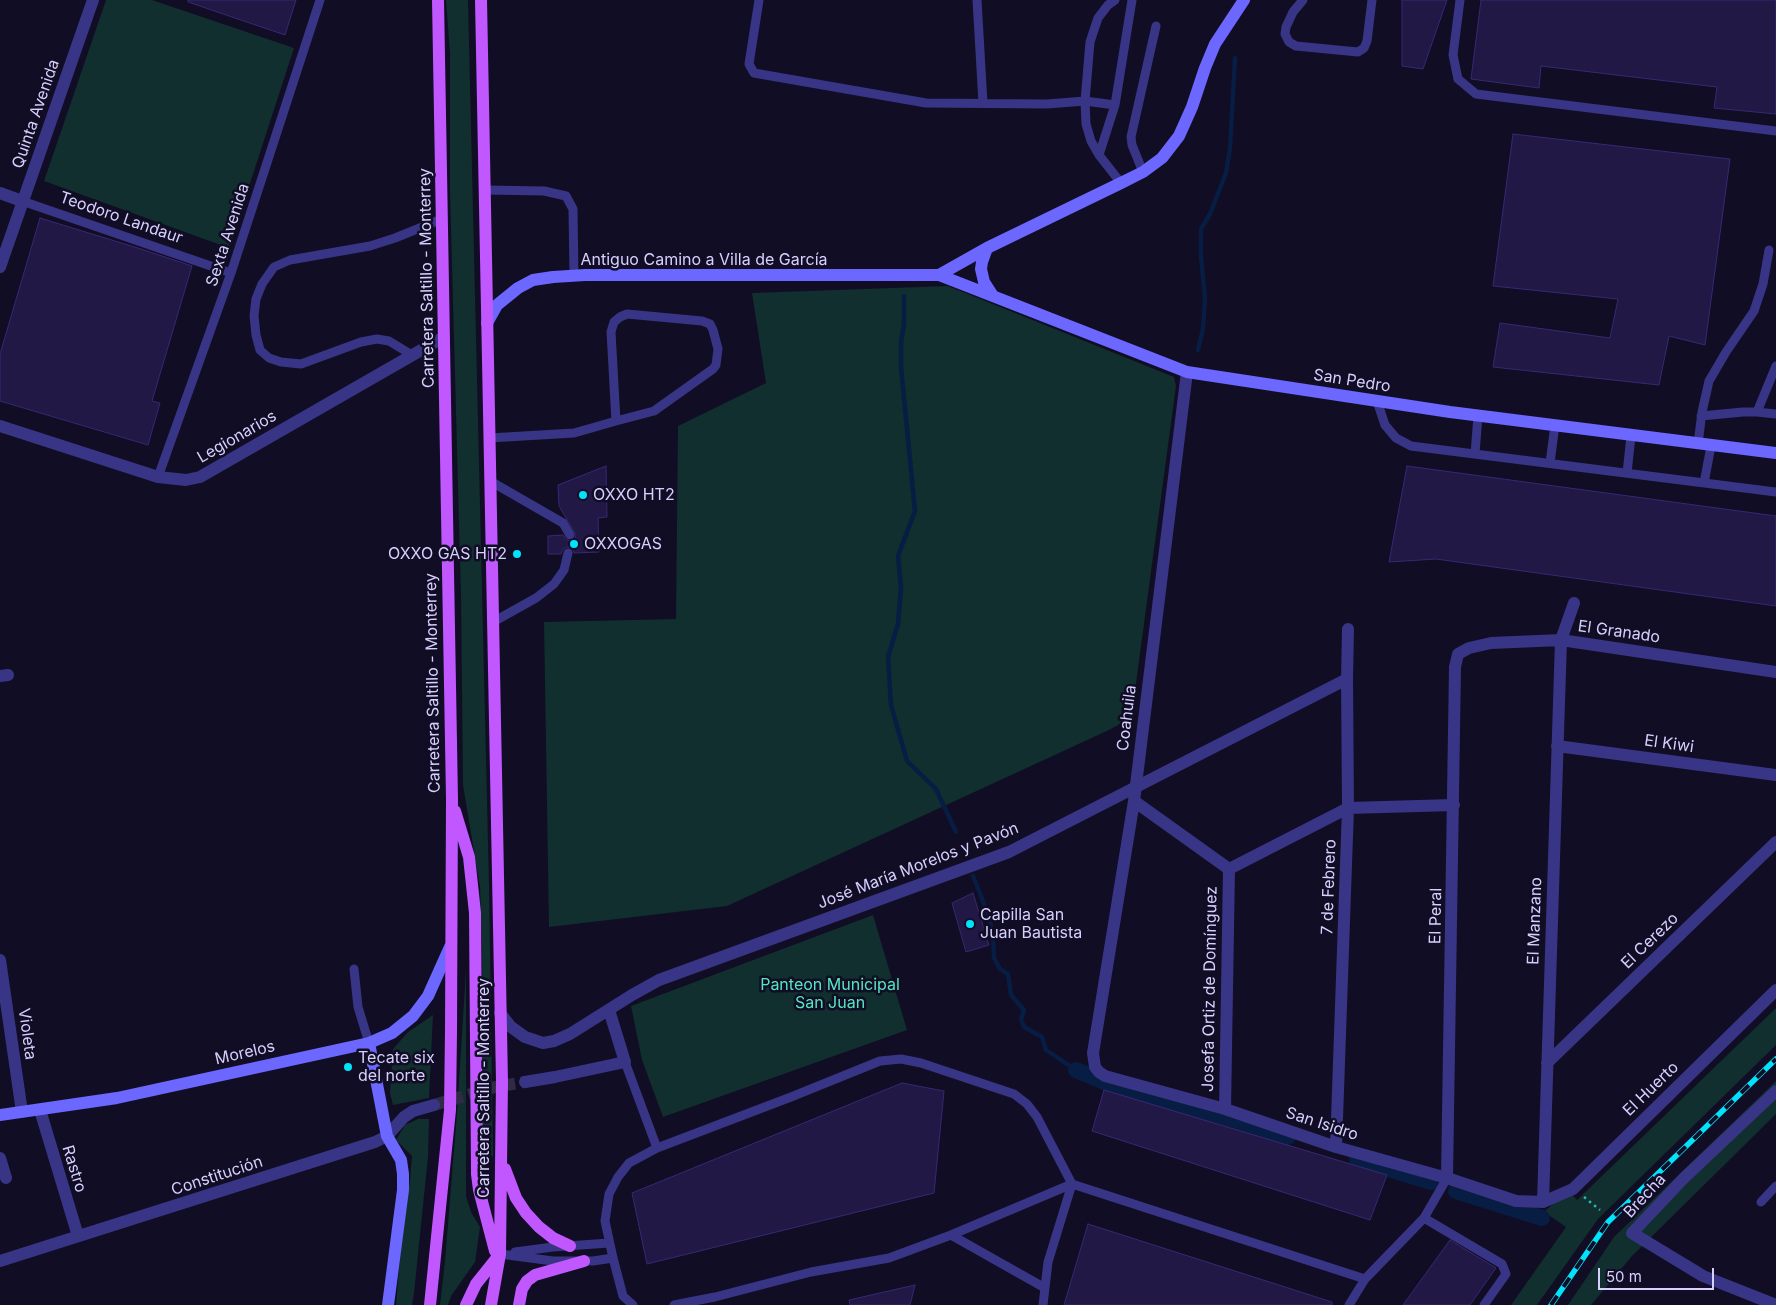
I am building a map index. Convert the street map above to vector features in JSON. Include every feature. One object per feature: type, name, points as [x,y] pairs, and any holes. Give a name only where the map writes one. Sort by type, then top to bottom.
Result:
[{"type":"main road","name":"Carretera Saltillo - Monterrey","points":[[430,1305],[450,1110],[452,799],[438,0]]},
{"type":"main road","name":"Carretera Saltillo - Monterrey","points":[[481,0],[500,1013],[500,1254],[492,1305]]},
{"type":"main road","points":[[940,275],[987,248],[1143,172],[1162,158],[1179,136],[1192,108],[1215,44],[1244,0]]},
{"type":"main road","points":[[987,248],[981,269],[984,282],[993,296]]},
{"type":"main road","name":"Antiguo Camino a Villa de García","points":[[487,323],[497,305],[518,288],[533,280],[574,276],[940,275]]},
{"type":"main road","name":"San Pedro","points":[[940,275],[1187,372],[1376,401],[1776,454]]},
{"type":"main road","points":[[452,799],[469,857],[475,913],[477,1174],[479,1190],[495,1252],[500,1254],[476,1284],[466,1305]]},
{"type":"main road","name":"Morelos","points":[[0,1115],[117,1098],[369,1043],[392,1032],[413,1016],[428,996],[450,947]]},
{"type":"main road","points":[[369,1043],[387,1136],[401,1160],[403,1174],[403,1190],[388,1305]]},
{"type":"main road","points":[[501,1158],[516,1198],[526,1213],[546,1232],[570,1246]]},
{"type":"main road","points":[[519,1305],[522,1288],[535,1275],[584,1261]]},
{"type":"street","name":"Quinta Avenida","points":[[0,267],[93,0]]},
{"type":"street","name":"Teodoro Landaur","points":[[0,193],[22,201]]},
{"type":"street","name":"Legionarios","points":[[0,426],[158,477],[186,480],[200,477],[444,337]]},
{"type":"street","name":"Coahuila","points":[[1095,1067],[1093,1052],[1134,801],[1187,372]]},
{"type":"street","name":"El Manzano","points":[[1543,1202],[1561,640],[1574,604]]},
{"type":"street","name":"7 de Febrero","points":[[1336,1147],[1348,808],[1348,629]]},
{"type":"street","name":"El Granado","points":[[1458,654],[1469,648],[1491,643],[1561,640],[1776,672]]},
{"type":"street","name":"El Peral","points":[[1447,1178],[1455,667],[1458,654]]},
{"type":"street","name":"José María Morelos y Pavón","points":[[500,1013],[511,1027],[518,1032],[542,1043],[554,1041],[570,1034],[632,994],[659,980],[1009,852],[1347,679]]},
{"type":"street","name":"El Kiwi","points":[[1557,746],[1776,775]]},
{"type":"street","points":[[1134,801],[1229,869]]},
{"type":"street","name":"Josefa Ortiz de Domínguez","points":[[1224,1109],[1229,869],[1348,808],[1454,806]]},
{"type":"street","name":"El Cerezo","points":[[1547,1063],[1776,842]]},
{"type":"street","name":"Violeta","points":[[0,960],[22,1112]]},
{"type":"street","name":"El Huerto","points":[[1543,1202],[1572,1189],[1776,990]]},
{"type":"street","points":[[525,1082],[625,1062],[609,1010]]},
{"type":"street","name":"San Isidro","points":[[1095,1067],[1105,1076],[1224,1109],[1336,1147],[1447,1178],[1516,1200],[1543,1202]]},
{"type":"street","name":"Brecha","points":[[1776,1091],[1683,1179],[1632,1233],[1703,1276],[1776,1305]]},
{"type":"street","name":"Constitución","points":[[0,1260],[368,1145],[387,1136],[404,1117],[413,1111],[434,1105]]},
{"type":"street","name":"Rastro","points":[[40,1110],[78,1236]]},
{"type":"street","points":[[0,1158],[6,1178]]},
{"type":"lane","name":"Sexta Avenida","points":[[158,477],[231,273],[320,0]]},
{"type":"lane","points":[[759,0],[749,64],[754,74],[926,102],[1047,104],[1085,101],[1115,105]]},
{"type":"lane","points":[[977,0],[984,104]]},
{"type":"lane","points":[[1115,0],[1108,5],[1098,18],[1090,42],[1085,101],[1086,124],[1091,142],[1122,183]]},
{"type":"lane","points":[[1099,155],[1115,105],[1132,0]]},
{"type":"lane","points":[[1303,0],[1293,12],[1286,27],[1285,34],[1289,42],[1296,46],[1358,52],[1364,48],[1368,41],[1372,0]]},
{"type":"lane","points":[[1460,0],[1453,55],[1458,79],[1476,94],[1776,131]]},
{"type":"lane","points":[[1143,172],[1132,145],[1131,137],[1156,26]]},
{"type":"lane","points":[[485,190],[544,191],[566,196],[573,209],[574,276]]},
{"type":"lane","name":"Teodoro Landaur","points":[[22,201],[231,273]]},
{"type":"lane","points":[[412,355],[390,341],[377,339],[361,342],[301,364],[281,362],[269,358],[260,350],[256,335],[254,316],[256,299],[262,284],[274,268],[290,260],[370,246],[442,219]]},
{"type":"lane","points":[[1704,483],[1705,445],[1701,416],[1710,381],[1726,352],[1754,311],[1763,284],[1769,250]]},
{"type":"lane","points":[[489,438],[574,433],[654,411],[713,369],[718,359],[718,349],[710,324],[702,320],[627,314],[614,322],[611,332],[616,421]]},
{"type":"lane","points":[[1757,412],[1776,366]]},
{"type":"lane","points":[[1376,401],[1385,425],[1396,438],[1411,446],[1776,492]]},
{"type":"lane","points":[[1701,416],[1743,412],[1776,414]]},
{"type":"lane","points":[[1475,454],[1478,415]]},
{"type":"lane","points":[[1550,463],[1555,425]]},
{"type":"lane","points":[[1627,473],[1631,436]]},
{"type":"lane","points":[[490,481],[563,523],[570,535]]},
{"type":"lane","points":[[492,622],[536,598],[554,584],[564,570],[568,553]]},
{"type":"lane","points":[[354,969],[358,1007],[369,1043]]},
{"type":"lane","points":[[634,1305],[623,1296],[605,1221],[609,1194],[618,1177],[629,1163],[658,1148],[880,1061],[901,1059],[920,1063],[1014,1094],[1027,1104],[1036,1118],[1072,1184],[1048,1262],[1043,1305]]},
{"type":"lane","points":[[625,1062],[658,1148]]},
{"type":"lane","points":[[1349,1305],[1365,1279],[1424,1218],[1447,1178]]},
{"type":"lane","points":[[674,1305],[811,1272],[889,1258],[951,1235],[1072,1184],[1365,1279]]},
{"type":"lane","points":[[1761,1202],[1776,1186]]},
{"type":"lane","points":[[1424,1218],[1502,1264],[1506,1274],[1484,1305]]},
{"type":"lane","points":[[951,1235],[1045,1288]]},
{"type":"lane","points":[[500,1254],[609,1243]]},
{"type":"lane","points":[[500,1254],[553,1261],[584,1261],[613,1258]]},
{"type":"path","points":[[1572,1189],[1600,1210]]},
{"type":"green space","points":[[106,0],[152,0],[294,48],[229,248],[44,181]]},
{"type":"green space","points":[[446,0],[468,0],[489,884],[493,1157],[485,1149],[483,1131],[480,887],[463,785],[461,596],[450,192],[450,54]]},
{"type":"green space","points":[[948,286],[1174,377],[1176,386],[1132,713],[1129,719],[1109,730],[727,906],[549,927],[544,622],[676,619],[678,426],[766,383],[752,293]]},
{"type":"green space","name":"Panteon Municipal San Juan","points":[[873,915],[907,1030],[663,1117],[642,1060],[631,1006]]},
{"type":"green space","points":[[466,970],[466,1196],[471,1212],[480,1227],[475,1262],[451,1296],[448,1305],[440,1305],[457,1113]]},
{"type":"green space","points":[[1776,1008],[1776,1045],[1598,1219],[1537,1305],[1511,1305],[1566,1227],[1544,1212],[1568,1190],[1577,1200]]},
{"type":"green space","points":[[433,1015],[429,1098],[393,1105],[390,1093],[393,1049],[408,1032]]},
{"type":"green space","points":[[1776,1081],[1776,1114],[1632,1256],[1591,1305],[1568,1305],[1614,1237]]},
{"type":"green space","points":[[418,1119],[429,1119],[428,1157],[414,1293],[412,1305],[396,1305],[402,1231],[412,1156],[396,1140],[405,1125]]},
{"type":"building","points":[[188,0],[296,0],[285,35],[188,2]]},
{"type":"building","points":[[1402,0],[1447,0],[1423,69],[1402,66]]},
{"type":"building","points":[[1481,0],[1776,0],[1776,114],[1714,108],[1717,87],[1541,66],[1539,88],[1471,79]]},
{"type":"building","points":[[1513,134],[1730,159],[1705,345],[1669,336],[1659,385],[1493,367],[1500,323],[1610,338],[1618,299],[1493,286]]},
{"type":"building","points":[[40,218],[192,266],[152,401],[160,403],[148,445],[0,401],[0,354]]},
{"type":"building","name":"OXXO HT2","points":[[606,466],[607,517],[598,518],[599,552],[574,553],[572,548],[567,547],[563,549],[561,554],[548,554],[548,536],[563,535],[567,540],[571,541],[574,540],[576,535],[559,506],[558,485]]},
{"type":"building","points":[[1407,466],[1776,516],[1776,606],[1436,559],[1389,562]]},
{"type":"building","name":"Capilla San Juan Bautista","points":[[973,893],[989,945],[966,952],[952,903]]},
{"type":"building","points":[[902,1083],[944,1091],[934,1193],[647,1264],[632,1193]]},
{"type":"building","points":[[1104,1090],[1387,1175],[1370,1220],[1092,1131]]},
{"type":"building","points":[[1088,1224],[1332,1302],[1332,1305],[1064,1305]]},
{"type":"building","points":[[1450,1240],[1496,1268],[1470,1305],[1403,1305]]},
{"type":"building","points":[[915,1285],[910,1305],[850,1305],[849,1300]]},
{"type":"waterway","points":[[1198,350],[1203,329],[1205,299],[1201,256],[1201,229],[1210,214],[1226,173],[1230,148],[1235,58]]},
{"type":"waterway","points":[[904,296],[901,367],[915,511],[898,556],[901,588],[898,624],[888,657],[891,705],[907,761],[936,789],[956,832]]},
{"type":"waterway","points":[[973,876],[988,914],[993,934],[994,958],[1000,969],[1008,974],[1011,995],[1024,1010],[1021,1019],[1024,1027],[1042,1037],[1046,1050],[1076,1070]]},
{"type":"waterway","points":[[1076,1070],[1119,1088],[1288,1137]]},
{"type":"waterway","points":[[1357,1159],[1431,1182]]},
{"type":"waterway","points":[[1456,1191],[1542,1218]]},
{"type":"tunnel","points":[[434,1105],[495,1087],[525,1082]]},
{"type":"railway","points":[[1551,1305],[1608,1222],[1776,1059]]},
{"type":"place","name":"OXXO HT2","points":[[583,495]]},
{"type":"place","name":"OXXOGAS","points":[[574,544]]},
{"type":"place","name":"OXXO GAS HT2","points":[[517,554]]},
{"type":"place","name":"Capilla San Juan Bautista","points":[[970,924]]},
{"type":"place","name":"Tecate six del norte","points":[[348,1067]]}]
